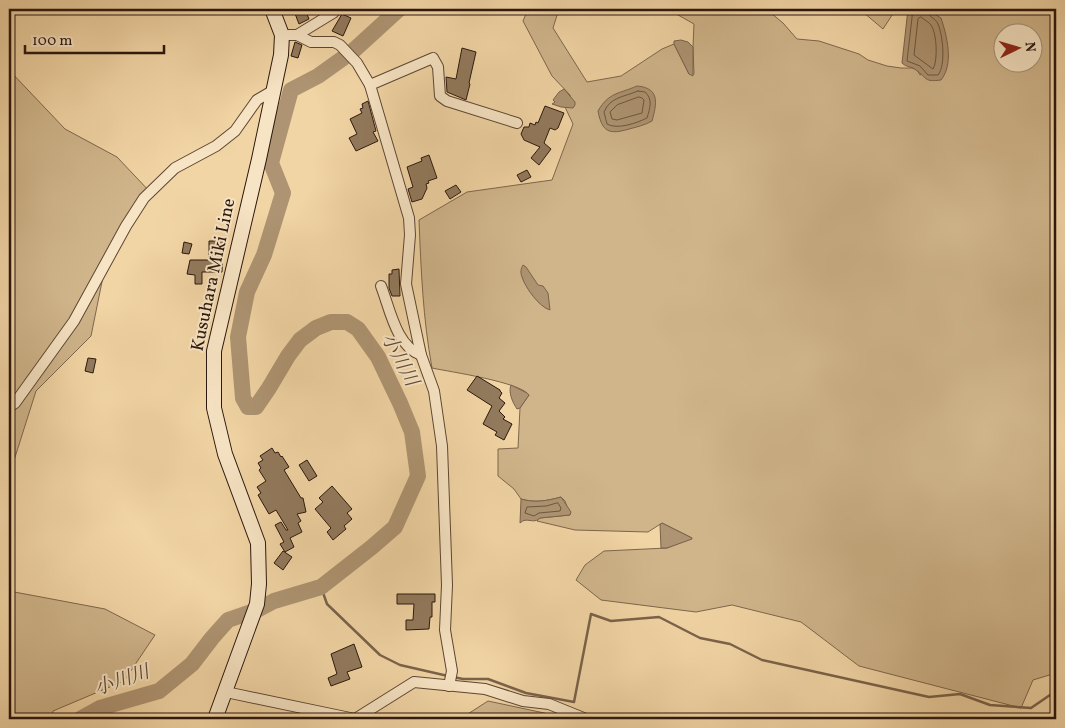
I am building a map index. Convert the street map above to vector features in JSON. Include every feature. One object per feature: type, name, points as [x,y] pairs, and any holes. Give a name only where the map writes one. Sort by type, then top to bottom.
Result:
[{"type":"main road","name":"Kusuhara Miki Line","points":[[215,719],[245,641],[257,604],[259,584],[258,543],[225,454],[214,408],[214,351],[281,55],[282,35],[272,9]]},
{"type":"street","points":[[297,35],[337,9]]},
{"type":"street","points":[[282,35],[297,35],[311,42],[334,42],[340,45],[357,63],[370,84],[409,218],[410,235],[406,284],[421,356],[434,391],[442,446],[448,585],[445,630],[452,671],[449,686]]},
{"type":"street","points":[[370,84],[433,58],[438,68],[440,96],[517,123]]},
{"type":"street","points":[[9,407],[15,403],[74,321],[126,226],[144,198],[175,168],[216,146],[235,131],[257,100],[274,90]]},
{"type":"street","points":[[381,286],[401,340],[412,352],[421,356]]},
{"type":"street","points":[[226,692],[355,719],[414,682],[486,689],[523,701],[549,704],[586,719]]},
{"type":"shaded area","points":[[528,9],[559,9],[553,28],[587,82],[621,76],[662,49],[674,44],[689,74],[694,74],[694,24],[671,11],[671,9],[766,9],[783,23],[797,39],[819,41],[859,54],[868,60],[887,66],[912,68],[917,70],[920,75],[948,57],[941,19],[927,9],[1056,9],[1056,673],[1033,680],[1021,708],[859,666],[801,622],[732,605],[696,612],[601,600],[576,580],[585,565],[604,551],[667,548],[692,538],[662,523],[648,532],[575,530],[537,521],[540,518],[570,515],[565,501],[561,497],[541,501],[521,499],[514,489],[498,476],[498,449],[518,448],[520,408],[529,395],[523,390],[499,382],[432,368],[424,313],[419,220],[467,192],[552,180],[573,124],[565,107],[573,107],[570,95],[552,76],[523,21]]},
{"type":"shaded area","points":[[862,9],[896,9],[883,29]]},
{"type":"shaded area","points":[[9,70],[65,129],[117,157],[152,194],[106,262],[91,336],[36,391],[10,473],[9,473]]},
{"type":"shaded area","points":[[9,591],[105,609],[155,635],[124,681],[53,711],[51,719],[9,719]]},
{"type":"shaded area","points":[[488,701],[549,714],[570,716],[578,719],[460,719]]},
{"type":"water","points":[[908,9],[927,9],[941,18],[947,41],[948,58],[945,73],[941,80],[929,80],[902,63]]},
{"type":"water","points":[[674,41],[688,42],[693,47],[693,76],[689,74],[674,44]]},
{"type":"water","points":[[637,86],[644,87],[653,93],[656,103],[652,121],[641,126],[616,132],[604,128],[598,111],[602,105],[615,94]]},
{"type":"water","points":[[564,89],[575,102],[573,108],[552,104],[555,102],[553,100],[559,92]]},
{"type":"water","points":[[523,265],[538,285],[543,286],[548,293],[550,310],[537,301],[526,286],[521,274]]},
{"type":"water","points":[[511,385],[529,395],[520,408],[517,409],[511,395]]},
{"type":"water","points":[[561,497],[571,512],[570,515],[540,518],[535,521],[525,520],[520,523],[521,499],[541,501]]},
{"type":"water","points":[[662,523],[692,539],[667,548],[661,548],[660,525]]},
{"type":"building","points":[[305,9],[309,19],[299,24],[294,11]]},
{"type":"building","points":[[342,14],[351,18],[343,36],[332,31]]},
{"type":"building","points":[[295,42],[302,45],[298,58],[291,56]]},
{"type":"building","points":[[462,48],[476,52],[466,100],[447,92],[446,77],[456,79]]},
{"type":"building","points":[[368,101],[376,131],[373,132],[378,141],[356,151],[349,138],[357,134],[350,119],[362,113],[360,109],[363,108],[362,104]]},
{"type":"building","points":[[545,106],[564,113],[558,128],[555,130],[550,128],[544,143],[551,149],[539,165],[531,158],[540,147],[524,140],[521,134],[524,127],[529,127],[530,123],[535,125],[536,122],[538,123]]},
{"type":"building","points":[[429,155],[437,178],[428,181],[429,183],[426,184],[427,188],[422,199],[412,202],[408,189],[413,187],[407,167],[422,161],[421,158]]},
{"type":"building","points":[[527,170],[531,177],[521,182],[517,175]]},
{"type":"building","points":[[456,185],[461,192],[450,199],[445,191]]},
{"type":"building","points":[[209,241],[223,241],[222,272],[202,272],[202,284],[195,284],[195,275],[187,274],[190,260],[209,260]]},
{"type":"building","points":[[184,242],[192,244],[189,254],[182,253]]},
{"type":"building","points":[[399,269],[400,296],[392,296],[389,288],[389,274],[392,274],[392,270]]},
{"type":"building","points":[[88,358],[96,359],[93,373],[85,371]]},
{"type":"building","points":[[477,376],[502,393],[499,398],[505,403],[499,411],[505,417],[503,419],[512,424],[504,440],[495,435],[497,432],[483,424],[492,406],[467,390]]},
{"type":"building","points":[[272,448],[275,453],[278,452],[282,456],[289,467],[284,470],[301,498],[303,498],[306,512],[297,514],[301,521],[298,523],[302,532],[290,538],[294,547],[285,552],[280,544],[284,542],[275,525],[281,522],[286,530],[288,530],[276,510],[269,514],[258,495],[261,493],[257,487],[266,481],[259,470],[261,468],[258,463],[263,460],[260,456]]},
{"type":"building","points":[[307,460],[317,476],[309,481],[299,465]]},
{"type":"building","points":[[332,486],[352,509],[347,513],[352,519],[344,526],[346,529],[333,540],[327,532],[331,528],[315,509],[323,502],[319,498]]},
{"type":"building","points":[[283,551],[292,557],[283,570],[274,563]]},
{"type":"building","points":[[397,594],[435,594],[435,602],[432,602],[432,617],[430,617],[429,629],[406,630],[406,620],[413,620],[414,604],[397,604]]},
{"type":"building","points":[[354,644],[362,667],[347,672],[350,679],[331,686],[328,678],[337,674],[331,654]]},
{"type":"waterway","name":"小川川","points":[[80,719],[100,708],[159,691],[192,664],[228,620],[257,610],[274,601],[321,587],[395,527],[418,476],[412,432],[378,357],[358,329],[347,322],[331,322],[316,328],[300,340],[256,407],[248,407],[243,398],[238,337],[247,292],[264,255],[283,193],[271,163],[291,90],[318,76],[353,51],[399,9]]},
{"type":"waterway","points":[[321,587],[327,604],[380,655],[400,665],[448,676]]},
{"type":"waterway","points":[[453,677],[488,679],[526,693],[574,702],[591,614],[611,621],[659,617],[700,638],[730,644],[762,660],[929,697],[960,694],[990,705],[1031,708],[1050,695],[1056,701]]}]
